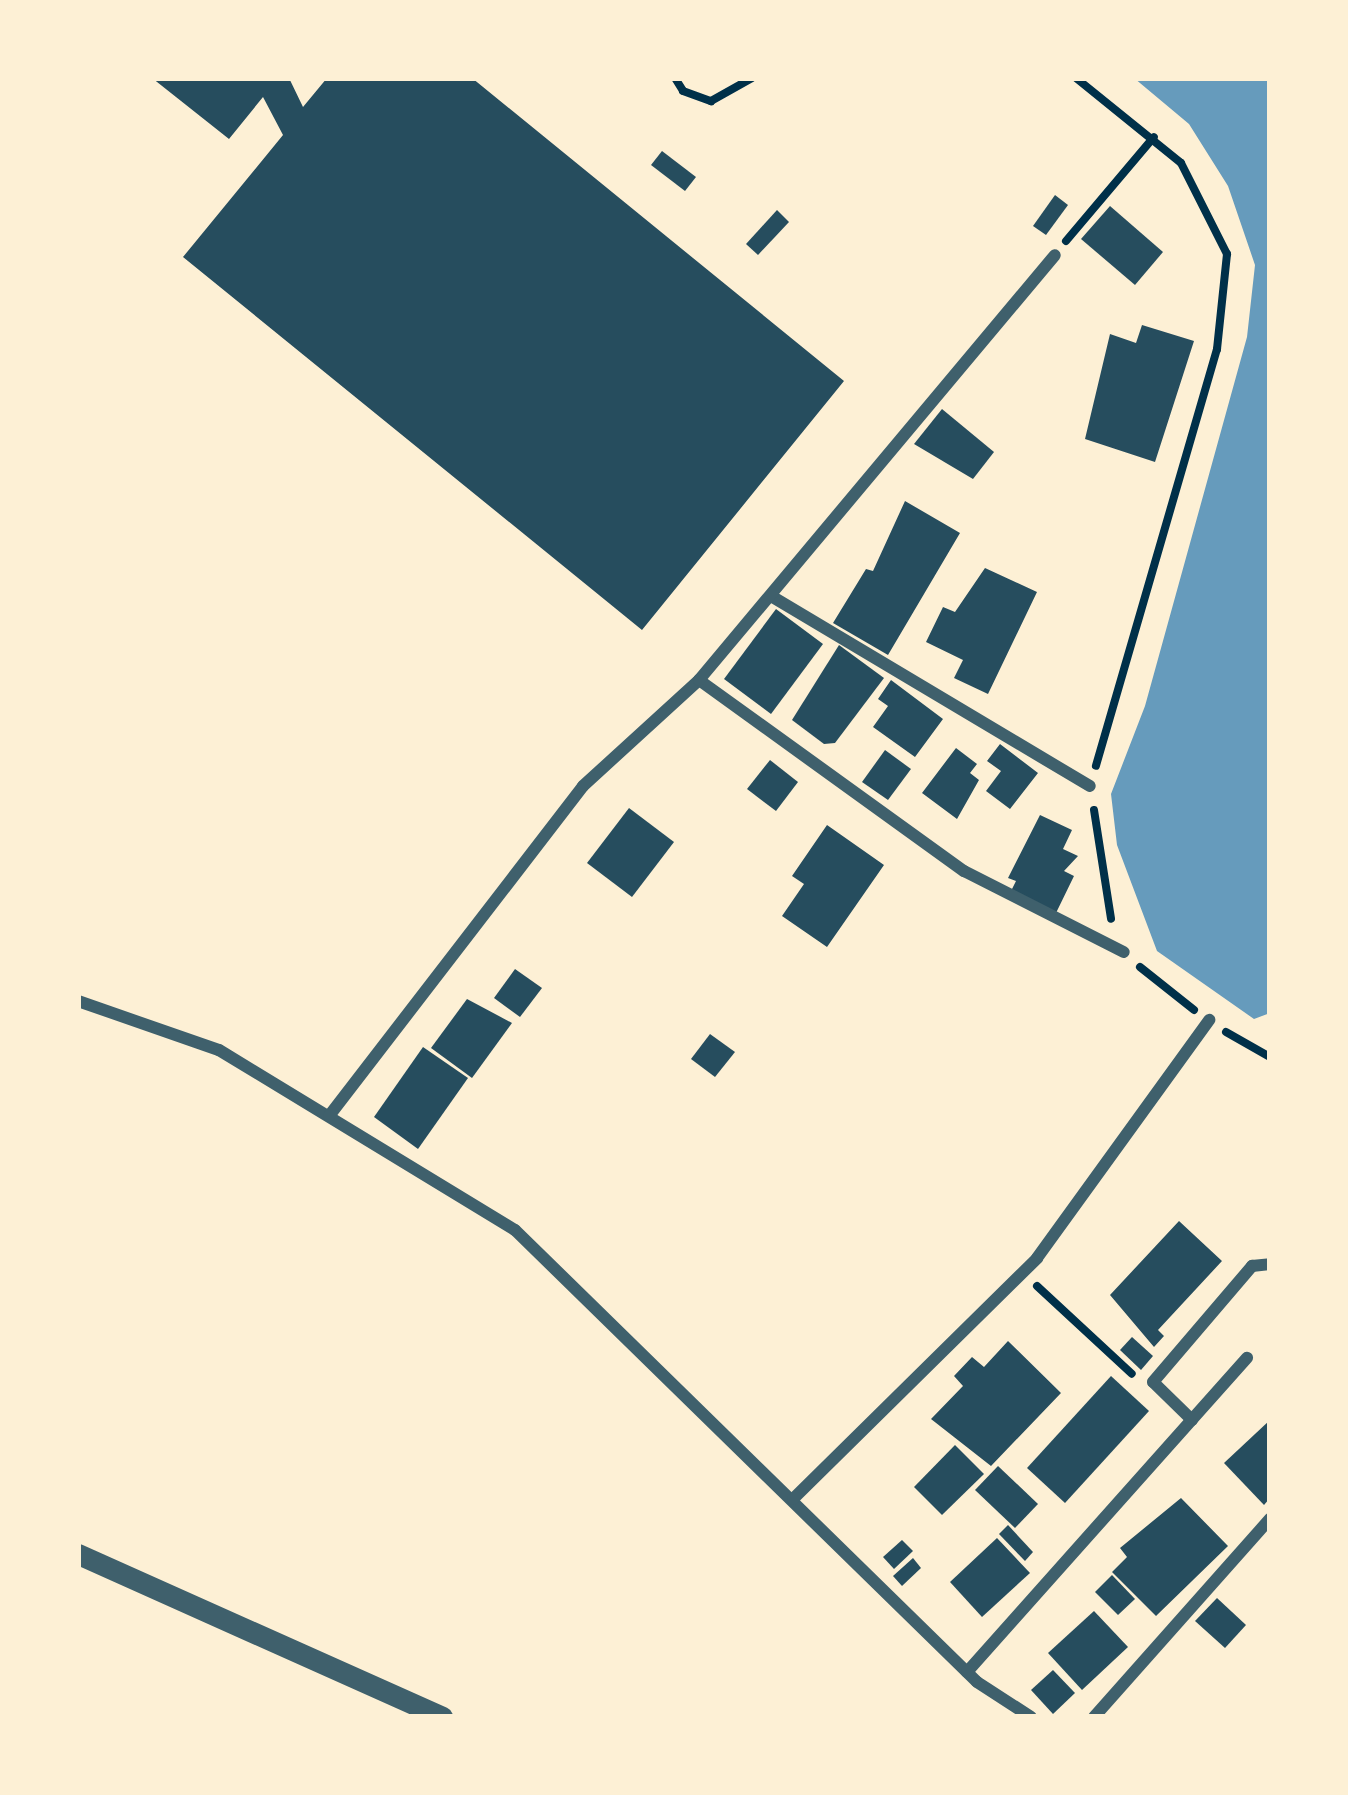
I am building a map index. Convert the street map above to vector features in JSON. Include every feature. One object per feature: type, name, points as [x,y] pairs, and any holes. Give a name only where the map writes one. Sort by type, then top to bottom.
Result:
[{"type":"street","points":[[329,1116],[583,786],[699,680],[1055,255]]},
{"type":"street","points":[[771,596],[1090,786]]},
{"type":"street","points":[[699,680],[964,871],[1124,952]]},
{"type":"street","points":[[78,1001],[219,1050],[515,1231],[968,1672],[1031,1717]]},
{"type":"street","points":[[793,1499],[1023,1273],[1209,1020]]},
{"type":"street","points":[[1192,1420],[1153,1382],[1252,1266],[1270,1264]]},
{"type":"street","points":[[968,1672],[1247,1358]]},
{"type":"street","points":[[1094,1717],[1270,1519]]},
{"type":"street","points":[[78,1554],[433,1715]]},
{"type":"path","points":[[675,78],[683,91],[711,101],[752,78]]},
{"type":"path","points":[[1076,78],[1154,137],[1181,164],[1227,254],[1217,349],[1090,786],[1111,921],[1124,952],[1209,1020],[1270,1057]]},
{"type":"path","points":[[1055,255],[1154,137]]},
{"type":"path","points":[[1023,1273],[1148,1388],[1153,1382]]},
{"type":"water","points":[[1134,78],[1270,78],[1270,1013],[1254,1019],[1157,951],[1117,845],[1111,794],[1145,706],[1247,337],[1255,265],[1228,186],[1189,124]]},
{"type":"building","points":[[152,78],[289,78],[303,107],[327,78],[472,78],[844,381],[642,630],[183,257],[283,135],[263,97],[229,139]]},
{"type":"building","points":[[662,151],[696,177],[685,191],[651,165]]},
{"type":"building","points":[[1055,195],[1068,205],[1046,235],[1033,226]]},
{"type":"building","points":[[1110,206],[1163,252],[1135,285],[1081,239]]},
{"type":"building","points":[[777,210],[789,222],[758,255],[746,244]]},
{"type":"building","points":[[1142,325],[1194,341],[1155,462],[1085,439],[1110,334],[1136,343]]},
{"type":"building","points":[[942,409],[994,452],[973,479],[914,444]]},
{"type":"building","points":[[905,501],[960,533],[888,655],[833,623],[866,569],[873,571]]},
{"type":"building","points":[[985,568],[1037,592],[988,694],[954,678],[963,660],[926,642],[943,607],[955,612]]},
{"type":"building","points":[[776,609],[823,644],[771,714],[724,679]]},
{"type":"building","points":[[839,645],[884,678],[835,743],[824,744],[792,720]]},
{"type":"building","points":[[891,680],[943,719],[915,757],[873,727],[888,706],[878,699]]},
{"type":"building","points":[[1000,744],[1038,773],[1010,809],[986,791],[1001,771],[987,761]]},
{"type":"building","points":[[956,748],[977,764],[970,773],[979,780],[957,819],[922,793]]},
{"type":"building","points":[[885,750],[911,769],[888,800],[862,782]]},
{"type":"building","points":[[770,760],[798,782],[776,811],[747,789]]},
{"type":"building","points":[[629,808],[674,842],[632,897],[587,863]]},
{"type":"building","points":[[1040,815],[1072,830],[1063,849],[1078,856],[1064,871],[1074,876],[1056,913],[1011,891],[1016,881],[1008,878]]},
{"type":"building","points":[[827,825],[884,865],[827,947],[782,916],[804,884],[792,876]]},
{"type":"building","points":[[515,969],[542,988],[520,1017],[494,998]]},
{"type":"building","points":[[467,999],[512,1023],[472,1078],[431,1048]]},
{"type":"building","points":[[710,1034],[735,1052],[715,1077],[691,1059]]},
{"type":"building","points":[[423,1047],[468,1078],[418,1149],[374,1117]]},
{"type":"building","points":[[1179,1221],[1222,1261],[1158,1330],[1164,1336],[1154,1347],[1110,1295]]},
{"type":"building","points":[[1132,1337],[1153,1356],[1141,1370],[1120,1350]]},
{"type":"building","points":[[1008,1341],[1061,1393],[991,1466],[931,1419],[963,1386],[954,1376],[972,1357],[984,1367]]},
{"type":"building","points":[[1111,1376],[1149,1411],[1065,1503],[1027,1468]]},
{"type":"building","points":[[1270,1420],[1270,1498],[1264,1505],[1224,1463]]},
{"type":"building","points":[[955,1445],[984,1474],[942,1515],[914,1487]]},
{"type":"building","points":[[998,1466],[1038,1504],[1015,1528],[975,1490]]},
{"type":"building","points":[[1181,1498],[1228,1546],[1156,1616],[1112,1572],[1127,1557],[1120,1548]]},
{"type":"building","points":[[1008,1525],[1033,1552],[1025,1561],[999,1534]]},
{"type":"building","points":[[997,1538],[1030,1573],[982,1617],[950,1582]]},
{"type":"building","points":[[902,1540],[913,1551],[894,1569],[883,1557]]},
{"type":"building","points":[[913,1558],[921,1568],[902,1586],[893,1576]]},
{"type":"building","points":[[1112,1575],[1135,1599],[1118,1615],[1095,1592]]},
{"type":"building","points":[[1217,1598],[1246,1625],[1225,1648],[1195,1621]]},
{"type":"building","points":[[1094,1611],[1128,1647],[1082,1690],[1048,1653]]},
{"type":"building","points":[[1053,1670],[1075,1693],[1053,1714],[1031,1690]]}]
